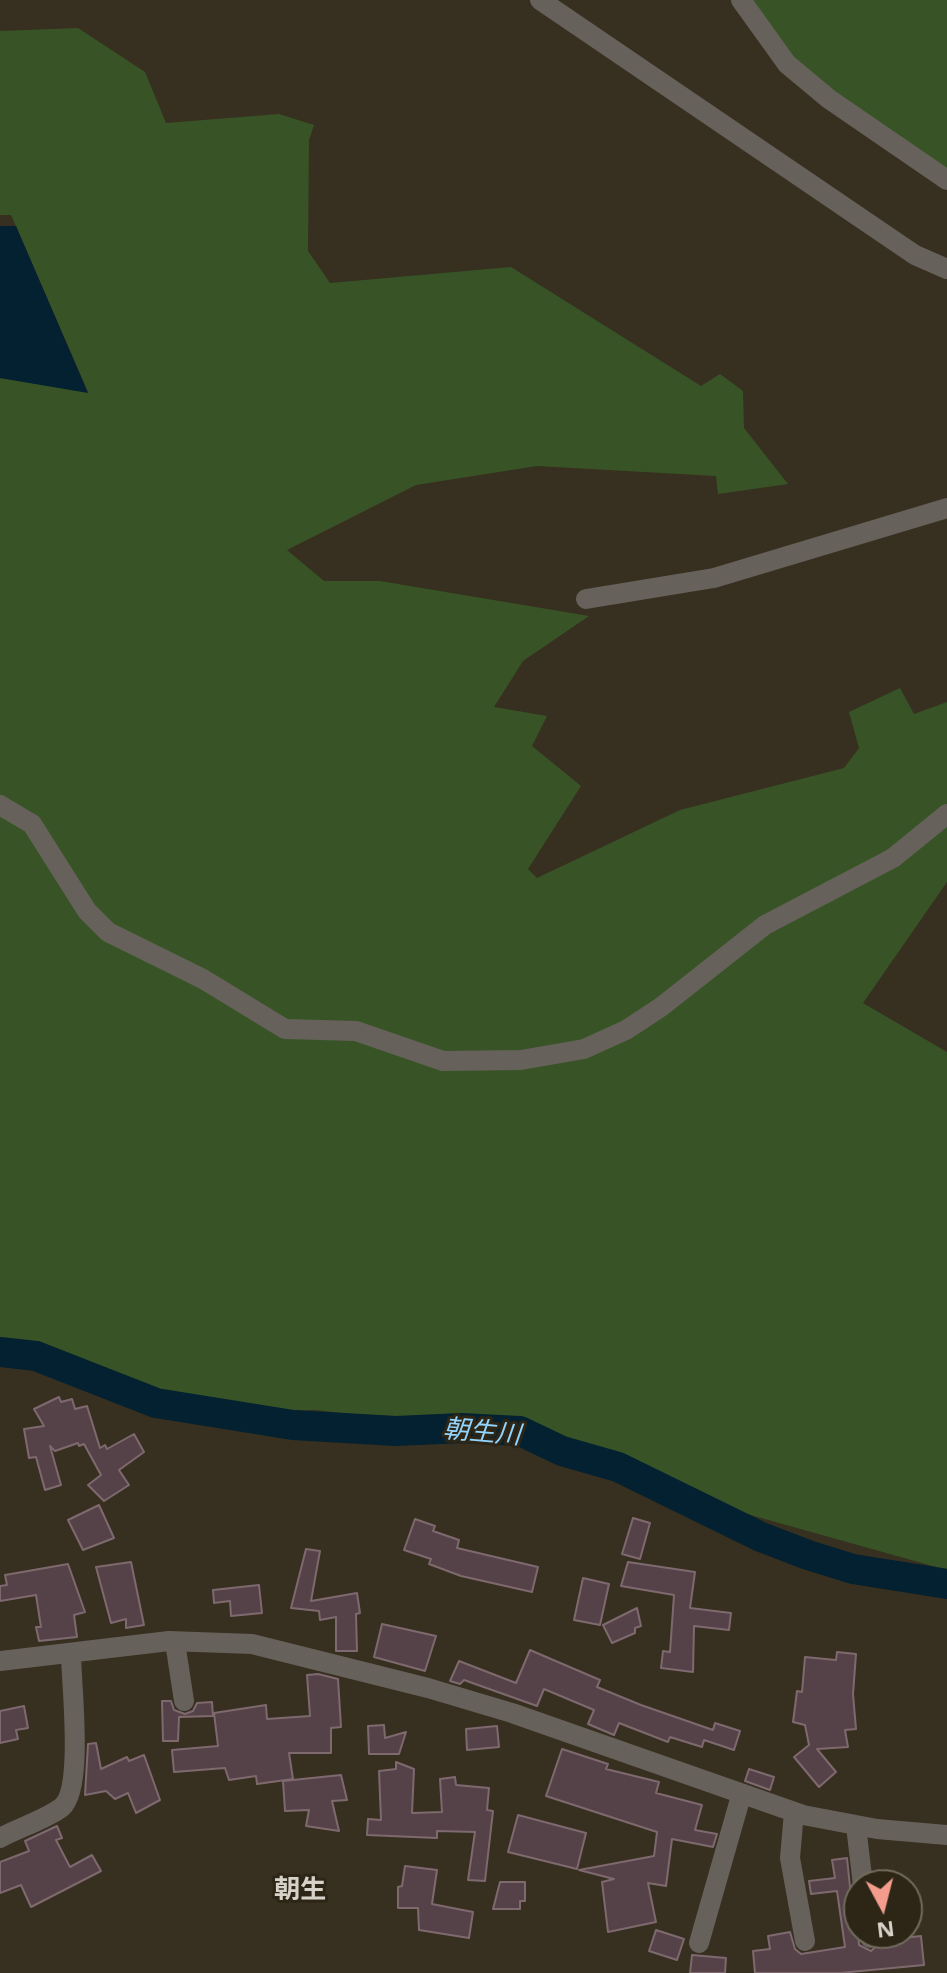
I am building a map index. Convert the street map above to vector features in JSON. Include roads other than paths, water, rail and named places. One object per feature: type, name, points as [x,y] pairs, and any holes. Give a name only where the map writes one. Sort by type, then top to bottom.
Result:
[{"type":"street","points":[[540,0],[915,255],[947,269]]},
{"type":"street","points":[[741,0],[787,64],[829,99],[947,180]]},
{"type":"street","points":[[586,599],[714,578],[947,508]]},
{"type":"street","points":[[0,805],[32,824],[87,911],[118,938],[203,979],[285,1029],[356,1031],[443,1061],[521,1060],[584,1049],[626,1030],[661,1007],[765,925],[893,858],[947,814]]},
{"type":"street","points":[[175,1642],[184,1701]]},
{"type":"street","points":[[0,1661],[175,1642],[252,1644],[428,1688],[520,1716],[741,1796],[794,1812],[856,1826],[947,1835]]},
{"type":"street","points":[[0,1838],[62,1807],[69,1794],[74,1763],[71,1653]]},
{"type":"street","points":[[699,1943],[741,1796]]},
{"type":"street","points":[[794,1812],[790,1858],[805,1941]]},
{"type":"street","points":[[856,1826],[861,1869]]},
{"type":"water","points":[[0,226],[16,226],[88,393],[0,378]]},
{"type":"waterway","name":"朝生川","points":[[0,1352],[36,1356],[156,1403],[293,1425],[396,1431],[461,1428],[520,1431],[562,1451],[618,1467],[761,1537],[808,1555],[853,1569],[947,1584]]},
{"type":"district","name":"朝生","points":[[300,1891]]}]
